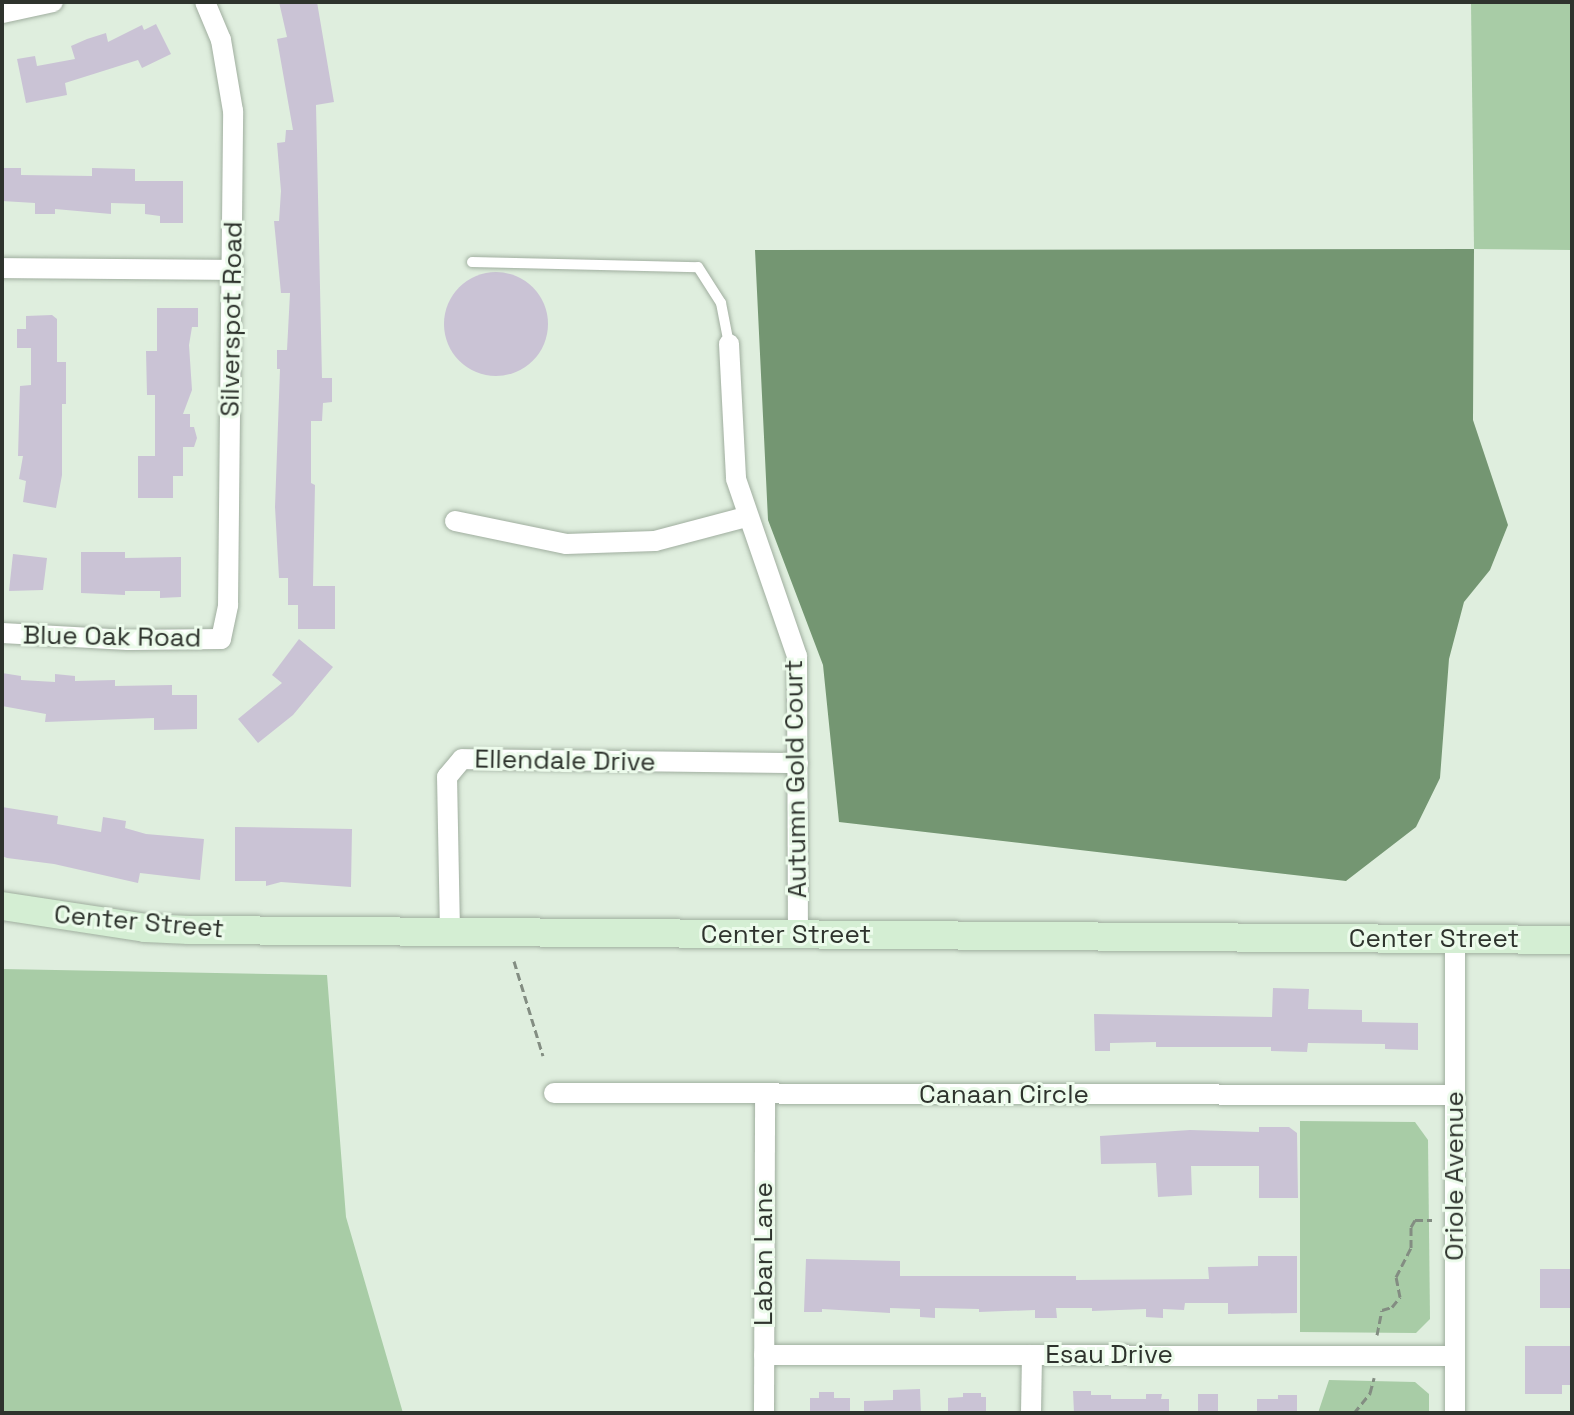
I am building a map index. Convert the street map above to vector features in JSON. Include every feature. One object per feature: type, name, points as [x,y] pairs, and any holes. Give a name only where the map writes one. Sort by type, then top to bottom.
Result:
[{"type":"street","points":[[2,13],[53,2]]},
{"type":"street","name":"Silverspot Road","points":[[205,2],[221,40],[232,100],[228,605],[221,639]]},
{"type":"street","points":[[2,268],[233,270]]},
{"type":"street","name":"Autumn Gold Court","points":[[729,344],[736,479],[746,517],[797,656],[798,935]]},
{"type":"street","points":[[455,521],[566,544],[655,541],[746,517]]},
{"type":"street","name":"Blue Oak Road","points":[[2,633],[98,639],[221,639]]},
{"type":"street","name":"Ellendale Drive","points":[[450,932],[447,777],[462,759],[798,763]]},
{"type":"street","name":"Center Street","points":[[2,906],[174,930],[1572,940]]},
{"type":"street","name":"Oriole Avenue","points":[[1455,939],[1455,1413]]},
{"type":"street","name":"Canaan Circle","points":[[554,1093],[1455,1095]]},
{"type":"street","name":"Laban Lane","points":[[764,1413],[765,1095]]},
{"type":"street","name":"Esau Drive","points":[[764,1355],[1455,1356]]},
{"type":"street","points":[[1031,1413],[1032,1355]]},
{"type":"lane","points":[[472,262],[698,267],[721,303],[729,344]]},
{"type":"path","points":[[514,961],[543,1056]]},
{"type":"path","points":[[1377,1335],[1382,1310],[1392,1307],[1400,1297],[1396,1277],[1411,1248],[1411,1227],[1415,1220],[1432,1220]]},
{"type":"path","points":[[1354,1413],[1370,1393],[1374,1378]]},
{"type":"shaded area","points":[[1471,2],[1572,2],[1572,250],[1474,249]]},
{"type":"shaded area","points":[[1474,249],[1473,420],[1508,525],[1490,570],[1464,602],[1449,659],[1440,778],[1416,827],[1346,881],[839,822],[823,665],[768,520],[755,250]]},
{"type":"shaded area","points":[[2,969],[327,975],[346,1217],[403,1413],[2,1413]]},
{"type":"shaded area","points":[[1300,1121],[1415,1122],[1428,1140],[1430,1319],[1416,1333],[1300,1332]]},
{"type":"shaded area","points":[[1329,1380],[1415,1382],[1429,1394],[1429,1413],[1318,1413]]},
{"type":"building","points":[[279,2],[317,2],[334,102],[316,105],[322,378],[332,378],[332,402],[323,403],[322,421],[311,421],[311,483],[315,485],[313,586],[335,586],[335,629],[298,629],[298,605],[288,605],[288,578],[279,578],[275,507],[280,369],[277,369],[277,350],[287,350],[290,293],[281,293],[274,221],[279,221],[281,191],[277,143],[285,142],[286,130],[293,130],[277,39],[287,37]]},
{"type":"building","points":[[156,24],[171,54],[142,68],[138,60],[65,83],[67,95],[26,103],[17,59],[35,56],[37,66],[75,59],[71,46],[87,39],[106,33],[108,42],[142,25],[144,30]]},
{"type":"building","points":[[2,168],[21,168],[21,175],[92,176],[92,168],[135,169],[135,181],[183,181],[183,223],[160,223],[160,216],[145,214],[145,204],[111,203],[111,214],[55,209],[55,214],[35,214],[35,203],[2,201]]},
{"type":"building","points":[[496,272],[516,276],[533,287],[544,304],[548,324],[544,344],[533,361],[516,372],[496,376],[476,372],[459,361],[448,344],[444,324],[448,304],[459,287],[476,276]]},
{"type":"building","points":[[157,308],[198,308],[198,327],[192,327],[189,345],[192,390],[183,414],[190,414],[190,427],[194,427],[197,438],[194,447],[183,447],[183,476],[173,476],[173,498],[138,498],[138,456],[155,456],[155,395],[147,395],[146,351],[157,351]]},
{"type":"building","points":[[52,315],[57,319],[57,362],[66,362],[66,404],[62,404],[62,475],[56,508],[23,502],[26,481],[19,479],[23,456],[18,456],[20,386],[31,385],[31,348],[17,348],[17,329],[26,329],[26,316]]},
{"type":"building","points":[[81,552],[125,552],[125,558],[181,557],[181,597],[160,598],[160,591],[125,591],[125,595],[81,593]]},
{"type":"building","points":[[13,554],[47,558],[43,590],[9,591]]},
{"type":"building","points":[[299,639],[333,667],[293,715],[258,743],[238,719],[282,683],[272,675]]},
{"type":"building","points":[[2,673],[21,676],[21,680],[55,682],[55,674],[75,676],[75,681],[115,680],[115,686],[172,685],[172,695],[197,695],[197,729],[154,730],[154,718],[45,722],[46,714],[2,706]]},
{"type":"building","points":[[2,807],[58,816],[57,824],[101,832],[103,817],[126,821],[125,828],[146,834],[204,839],[200,880],[140,873],[138,883],[54,864],[7,858],[2,856]]},
{"type":"building","points":[[235,827],[352,829],[351,887],[281,882],[266,886],[266,881],[235,881]]},
{"type":"building","points":[[1273,988],[1309,989],[1308,1009],[1362,1010],[1362,1022],[1418,1023],[1418,1050],[1385,1049],[1385,1044],[1308,1043],[1307,1052],[1271,1051],[1271,1047],[1156,1047],[1156,1042],[1110,1043],[1110,1051],[1095,1051],[1094,1014],[1272,1017]]},
{"type":"building","points":[[1259,1127],[1289,1127],[1297,1133],[1298,1198],[1259,1198],[1259,1166],[1191,1166],[1192,1195],[1158,1197],[1156,1163],[1101,1164],[1100,1136],[1190,1130],[1259,1132]]},
{"type":"building","points":[[1258,1256],[1297,1256],[1297,1313],[1228,1314],[1228,1303],[1185,1303],[1184,1310],[1163,1309],[1163,1318],[1146,1317],[1146,1309],[1092,1311],[1092,1308],[1056,1308],[1057,1318],[1035,1318],[1035,1310],[979,1312],[979,1309],[935,1308],[935,1318],[920,1317],[920,1309],[890,1308],[890,1313],[822,1309],[822,1312],[804,1312],[806,1259],[900,1261],[900,1276],[1076,1276],[1076,1280],[1209,1279],[1208,1267],[1258,1266]]},
{"type":"building","points":[[1540,1269],[1572,1269],[1572,1308],[1540,1308]]},
{"type":"building","points":[[1525,1346],[1572,1346],[1572,1385],[1562,1385],[1562,1394],[1525,1394]]},
{"type":"building","points":[[920,1389],[921,1413],[864,1413],[864,1401],[893,1400],[893,1390]]},
{"type":"building","points":[[1073,1391],[1111,1395],[1111,1399],[1146,1399],[1146,1394],[1162,1394],[1161,1399],[1169,1399],[1169,1413],[1074,1413]]},
{"type":"building","points":[[819,1392],[834,1392],[834,1398],[850,1398],[850,1413],[810,1413],[810,1398],[819,1398]]},
{"type":"building","points":[[963,1393],[981,1393],[981,1397],[986,1397],[986,1413],[948,1413],[948,1398],[963,1397]]},
{"type":"building","points":[[1198,1394],[1218,1394],[1218,1413],[1198,1413]]},
{"type":"building","points":[[1278,1395],[1297,1395],[1297,1413],[1257,1413],[1257,1399],[1278,1399]]}]
